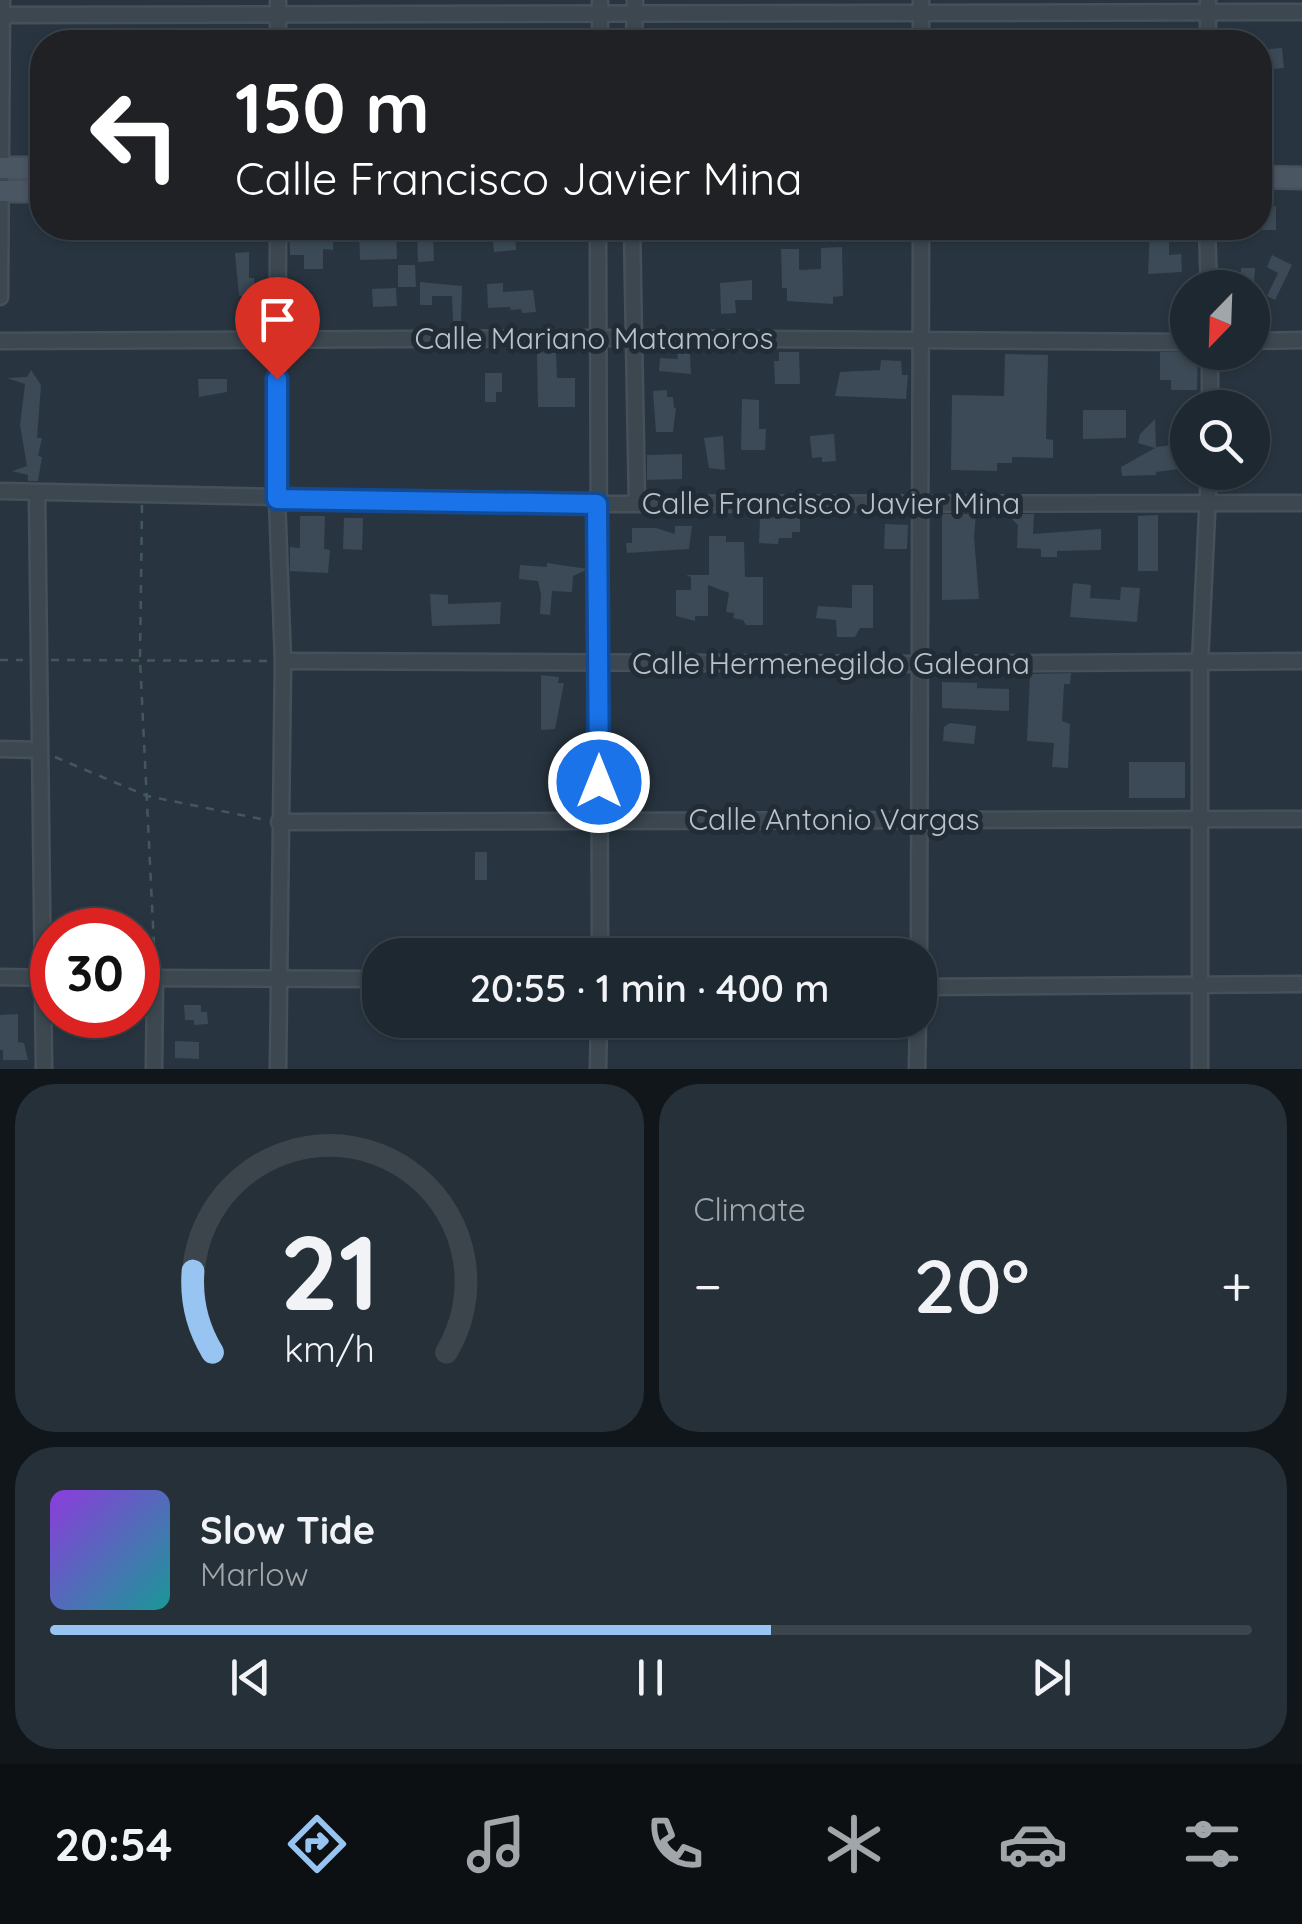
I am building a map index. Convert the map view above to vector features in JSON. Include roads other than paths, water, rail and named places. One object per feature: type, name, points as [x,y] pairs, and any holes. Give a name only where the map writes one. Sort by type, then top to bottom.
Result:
[{"type":"street","points":[[0,296],[1,10],[1208,6],[1302,12]]},
{"type":"street","points":[[0,168],[30,168]]},
{"type":"street","points":[[1272,178],[1302,178]]},
{"type":"street","points":[[0,191],[30,191]]},
{"type":"street","points":[[278,240],[277,499],[283,661],[278,1069]]},
{"type":"street","points":[[598,240],[600,938]]},
{"type":"street","points":[[632,240],[636,504]]},
{"type":"street","points":[[919,938],[921,240]]},
{"type":"street","points":[[1208,240],[1209,270]]},
{"type":"street","name":"Calle Mariano Matamoros","points":[[0,341],[597,338],[1170,342]]},
{"type":"street","points":[[1270,341],[1302,340]]},
{"type":"street","points":[[1200,1069],[1200,662],[1209,490]]},
{"type":"street","name":"Calle Francisco Javier Mina","points":[[0,492],[597,504],[1302,503]]},
{"type":"street","points":[[37,493],[46,908]]},
{"type":"street","name":"Calle Hermenegildo Galeana","points":[[283,661],[1302,662]]},
{"type":"street","points":[[0,748],[40,750]]},
{"type":"street","name":"Calle Antonio Vargas","points":[[279,822],[1302,819]]},
{"type":"street","points":[[0,977],[30,978]]},
{"type":"street","points":[[160,978],[362,978]]},
{"type":"street","points":[[937,987],[1302,984]]},
{"type":"street","points":[[44,1069],[45,1038]]},
{"type":"street","points":[[154,1069],[155,1038]]},
{"type":"street","points":[[598,1069],[599,1038]]},
{"type":"street","points":[[917,1069],[918,1038]]}]
